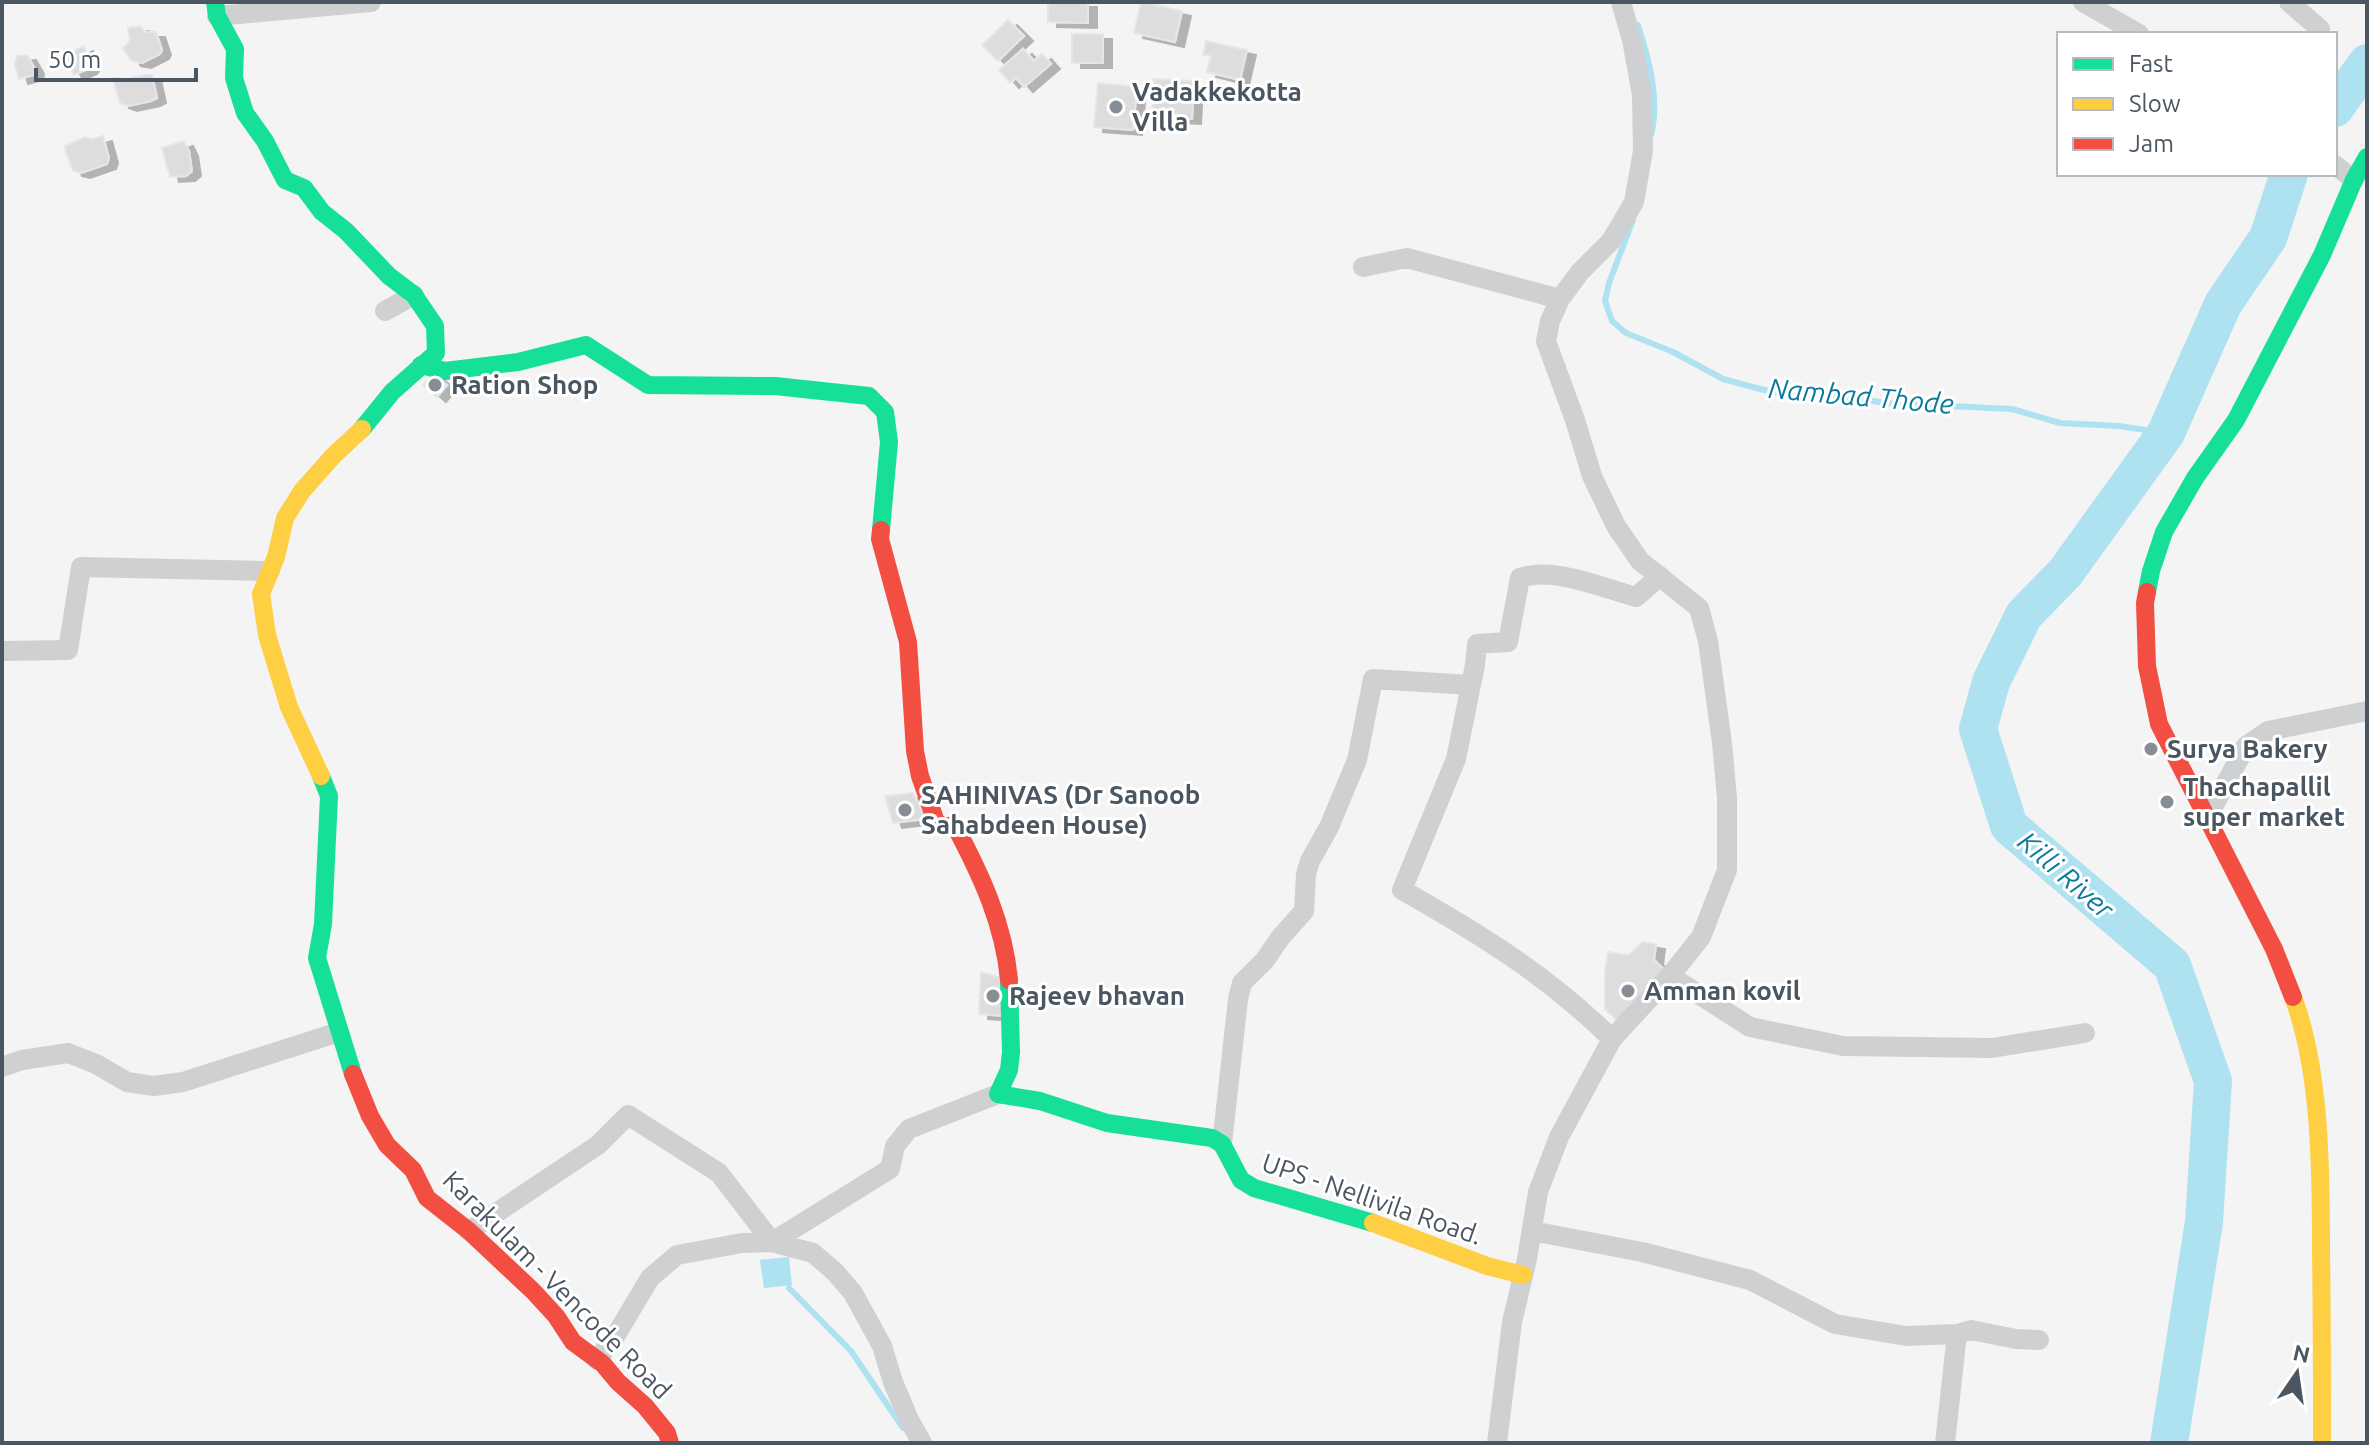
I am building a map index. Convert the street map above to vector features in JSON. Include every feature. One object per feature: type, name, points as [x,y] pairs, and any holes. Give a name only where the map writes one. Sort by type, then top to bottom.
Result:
[{"type":"street","points":[[216,9],[371,2]]},
{"type":"street","points":[[1497,1443],[1512,1322],[1538,1192],[1559,1137],[1612,1039],[1701,937],[1727,870],[1727,798],[1722,743],[1708,641],[1699,608],[1640,561],[1624,537],[1592,476],[1546,341],[1550,321],[1560,299],[1580,272],[1611,241],[1634,202],[1643,151],[1642,95],[1621,2]]},
{"type":"street","points":[[2083,2],[2136,32]]},
{"type":"street","points":[[2289,2],[2320,29],[2319,32]]},
{"type":"street","name":"Karakulam - Vencode Road","points":[[216,9],[235,49],[234,78],[245,113],[265,141],[285,180],[304,188],[322,212],[346,231],[389,276],[414,295],[435,326],[436,353],[392,392],[302,491],[285,518],[276,557],[261,594],[267,635],[289,707],[329,796],[323,924],[317,958],[339,1032],[370,1116],[387,1145],[413,1170],[427,1198],[469,1231],[533,1291],[556,1316],[573,1342],[597,1360],[645,1406],[667,1433],[670,1443]]},
{"type":"street","points":[[2322,1443],[2321,1167],[2308,1055],[2300,1016],[2274,949],[2159,724],[2147,666],[2145,603],[2151,571],[2164,532],[2195,478],[2236,420],[2322,255],[2367,157]]},
{"type":"street","points":[[2337,167],[2354,180]]},
{"type":"street","points":[[1363,267],[1407,258],[1560,299]]},
{"type":"street","points":[[385,311],[414,295]]},
{"type":"street","points":[[421,365],[445,371],[518,362],[586,345],[648,385],[775,386],[829,391],[869,396],[885,412],[889,442],[880,539],[908,642],[914,738],[920,776],[936,822],[943,826],[955,826],[976,865],[994,908],[1008,966],[1011,1052],[1009,1070],[998,1094]]},
{"type":"street","points":[[2,651],[68,650],[81,567],[270,571]]},
{"type":"street","points":[[1612,1039],[1580,1007],[1531,969],[1477,932],[1402,890],[1456,759],[1477,644],[1508,642],[1520,578],[1531,575],[1562,576],[1636,597],[1660,576]]},
{"type":"street","points":[[772,1242],[890,1169],[895,1146],[909,1129],[998,1094],[1040,1101],[1107,1123],[1169,1134],[1195,1134],[1222,1144],[1242,983],[1265,960],[1304,911],[1306,874],[1357,760],[1373,679],[1471,685]]},
{"type":"street","points":[[2207,818],[2246,746],[2268,731],[2367,711]]},
{"type":"street","points":[[1670,976],[1750,1027],[1843,1046],[1992,1048],[2085,1033]]},
{"type":"street","points":[[2,1067],[22,1060],[68,1053],[96,1064],[127,1082],[154,1086],[183,1082],[339,1032]]},
{"type":"street","points":[[469,1231],[598,1145],[628,1115],[719,1173],[772,1242]]},
{"type":"street","name":"UPS - Nellivila Road.","points":[[1222,1144],[1241,1180],[1254,1188],[1359,1218],[1487,1266],[1523,1275]]},
{"type":"street","points":[[1532,1231],[1642,1252],[1750,1280],[1835,1324],[1906,1336],[1957,1334],[1971,1330],[2039,1340]]},
{"type":"street","points":[[597,1360],[650,1278],[677,1255],[742,1243],[772,1242],[813,1253],[853,1293],[882,1346],[898,1394],[922,1443]]},
{"type":"street","points":[[1945,1443],[1957,1334]]},
{"type":"water","points":[[789,1257],[792,1285],[764,1288],[760,1260]]},
{"type":"building","name":"Vadakkekotta Villa","points":[[1048,2],[1088,2],[1088,23],[1048,22]]},
{"type":"building","name":"Vadakkekotta Villa","points":[[1141,2],[1182,11],[1175,42],[1134,33]]},
{"type":"building","points":[[1008,20],[1024,36],[998,61],[982,45]]},
{"type":"building","points":[[140,26],[145,32],[156,32],[162,50],[142,63],[132,61],[123,48],[130,41],[128,28]]},
{"type":"building","name":"Vadakkekotta Villa","points":[[1072,34],[1103,34],[1103,63],[1072,63]]},
{"type":"building","name":"Vadakkekotta Villa","points":[[1206,41],[1247,50],[1240,80],[1207,72],[1211,56],[1203,55]]},
{"type":"building","points":[[84,46],[91,65],[74,75],[64,55]]},
{"type":"building","points":[[1023,49],[1034,61],[1042,54],[1051,64],[1024,87],[1016,78],[1010,83],[999,70]]},
{"type":"building","points":[[27,55],[35,69],[34,75],[19,79],[15,65],[17,56]]},
{"type":"building","points":[[152,75],[157,98],[128,106],[120,103],[113,78],[129,79]]},
{"type":"building","name":"Vadakkekotta Villa","points":[[1154,79],[1194,81],[1192,119],[1152,117]]},
{"type":"building","name":"Vadakkekotta Villa","points":[[1098,83],[1137,87],[1133,130],[1094,127]]},
{"type":"building","points":[[103,136],[109,158],[107,164],[81,173],[73,171],[65,146],[85,137],[93,139]]},
{"type":"building","points":[[184,141],[192,171],[186,176],[170,177],[162,148]]},
{"type":"building","name":"Ration Shop","points":[[433,373],[447,385],[437,397],[423,385]]},
{"type":"building","name":"SAHINIVAS (Dr Sanoob Sahabdeen House)","points":[[913,793],[926,819],[893,823],[885,796]]},
{"type":"building","name":"Amman kovil","points":[[1643,942],[1656,944],[1654,960],[1669,974],[1620,1023],[1605,1009],[1608,952],[1628,955]]},
{"type":"building","name":"Rajeev bhavan","points":[[981,972],[1005,979],[1006,1016],[979,1014]]},
{"type":"waterway","name":"Nambad Thode","points":[[1638,25],[1654,94],[1651,135]]},
{"type":"waterway","name":"Killi River","points":[[2337,105],[2367,63]]},
{"type":"waterway","name":"Killi River","points":[[2169,1443],[2204,1222],[2213,1081],[2172,965],[2009,826],[1978,729],[1991,682],[2024,615],[2065,573],[2166,433],[2223,304],[2268,238],[2288,176]]},
{"type":"waterway","name":"Nambad Thode","points":[[1633,220],[1605,301],[1612,321],[1626,333],[1673,352],[1723,379],[1809,398],[1848,397],[1886,403],[2012,409],[2060,423],[2119,426],[2166,433]]},
{"type":"waterway","points":[[789,1288],[851,1351],[903,1428]]},
{"type":"traffic: fast","points":[[215,2],[217,16],[235,49],[234,78],[245,113],[265,141],[285,180],[304,188],[322,212],[346,231],[389,276],[414,295],[435,326],[436,353],[392,392],[362,429]]},
{"type":"traffic: fast","points":[[2147,592],[2164,532],[2195,478],[2236,420],[2322,255],[2367,157]]},
{"type":"traffic: fast","points":[[421,365],[445,371],[518,362],[586,345],[648,385],[775,386],[869,396],[885,412],[889,442],[881,530]]},
{"type":"traffic: fast","points":[[321,776],[329,796],[323,924],[317,958],[353,1074]]},
{"type":"traffic: fast","points":[[1009,980],[1011,1052],[1009,1070],[998,1094],[1040,1101],[1107,1123],[1212,1138],[1222,1144],[1241,1180],[1254,1188],[1373,1223]]},
{"type":"traffic: slow","points":[[321,776],[289,707],[267,635],[261,594],[276,557],[285,518],[302,491],[362,429]]},
{"type":"traffic: slow","points":[[2293,997],[2309,1057],[2318,1123],[2322,1443]]},
{"type":"traffic: slow","points":[[1373,1223],[1487,1266],[1523,1275]]},
{"type":"traffic: jam","points":[[881,530],[880,539],[908,642],[915,751],[920,776],[936,822],[943,826],[955,826],[982,881],[997,920],[1009,980]]},
{"type":"traffic: jam","points":[[2147,592],[2147,666],[2159,724],[2274,949],[2293,997]]},
{"type":"traffic: jam","points":[[353,1074],[370,1116],[387,1145],[413,1170],[427,1198],[469,1231],[533,1291],[556,1316],[573,1342],[603,1364],[645,1406],[667,1433],[670,1443]]},
{"type":"place","name":"Vadakkekotta Villa","points":[[1116,107]]},
{"type":"place","name":"Ration Shop","points":[[435,385]]},
{"type":"place","name":"Surya Bakery","points":[[2151,749]]},
{"type":"place","name":"Thachapallil super market","points":[[2167,802]]},
{"type":"place","name":"SAHINIVAS (Dr Sanoob Sahabdeen House)","points":[[905,810]]},
{"type":"place","name":"Amman kovil","points":[[1628,991]]},
{"type":"place","name":"Rajeev bhavan","points":[[993,996]]}]
